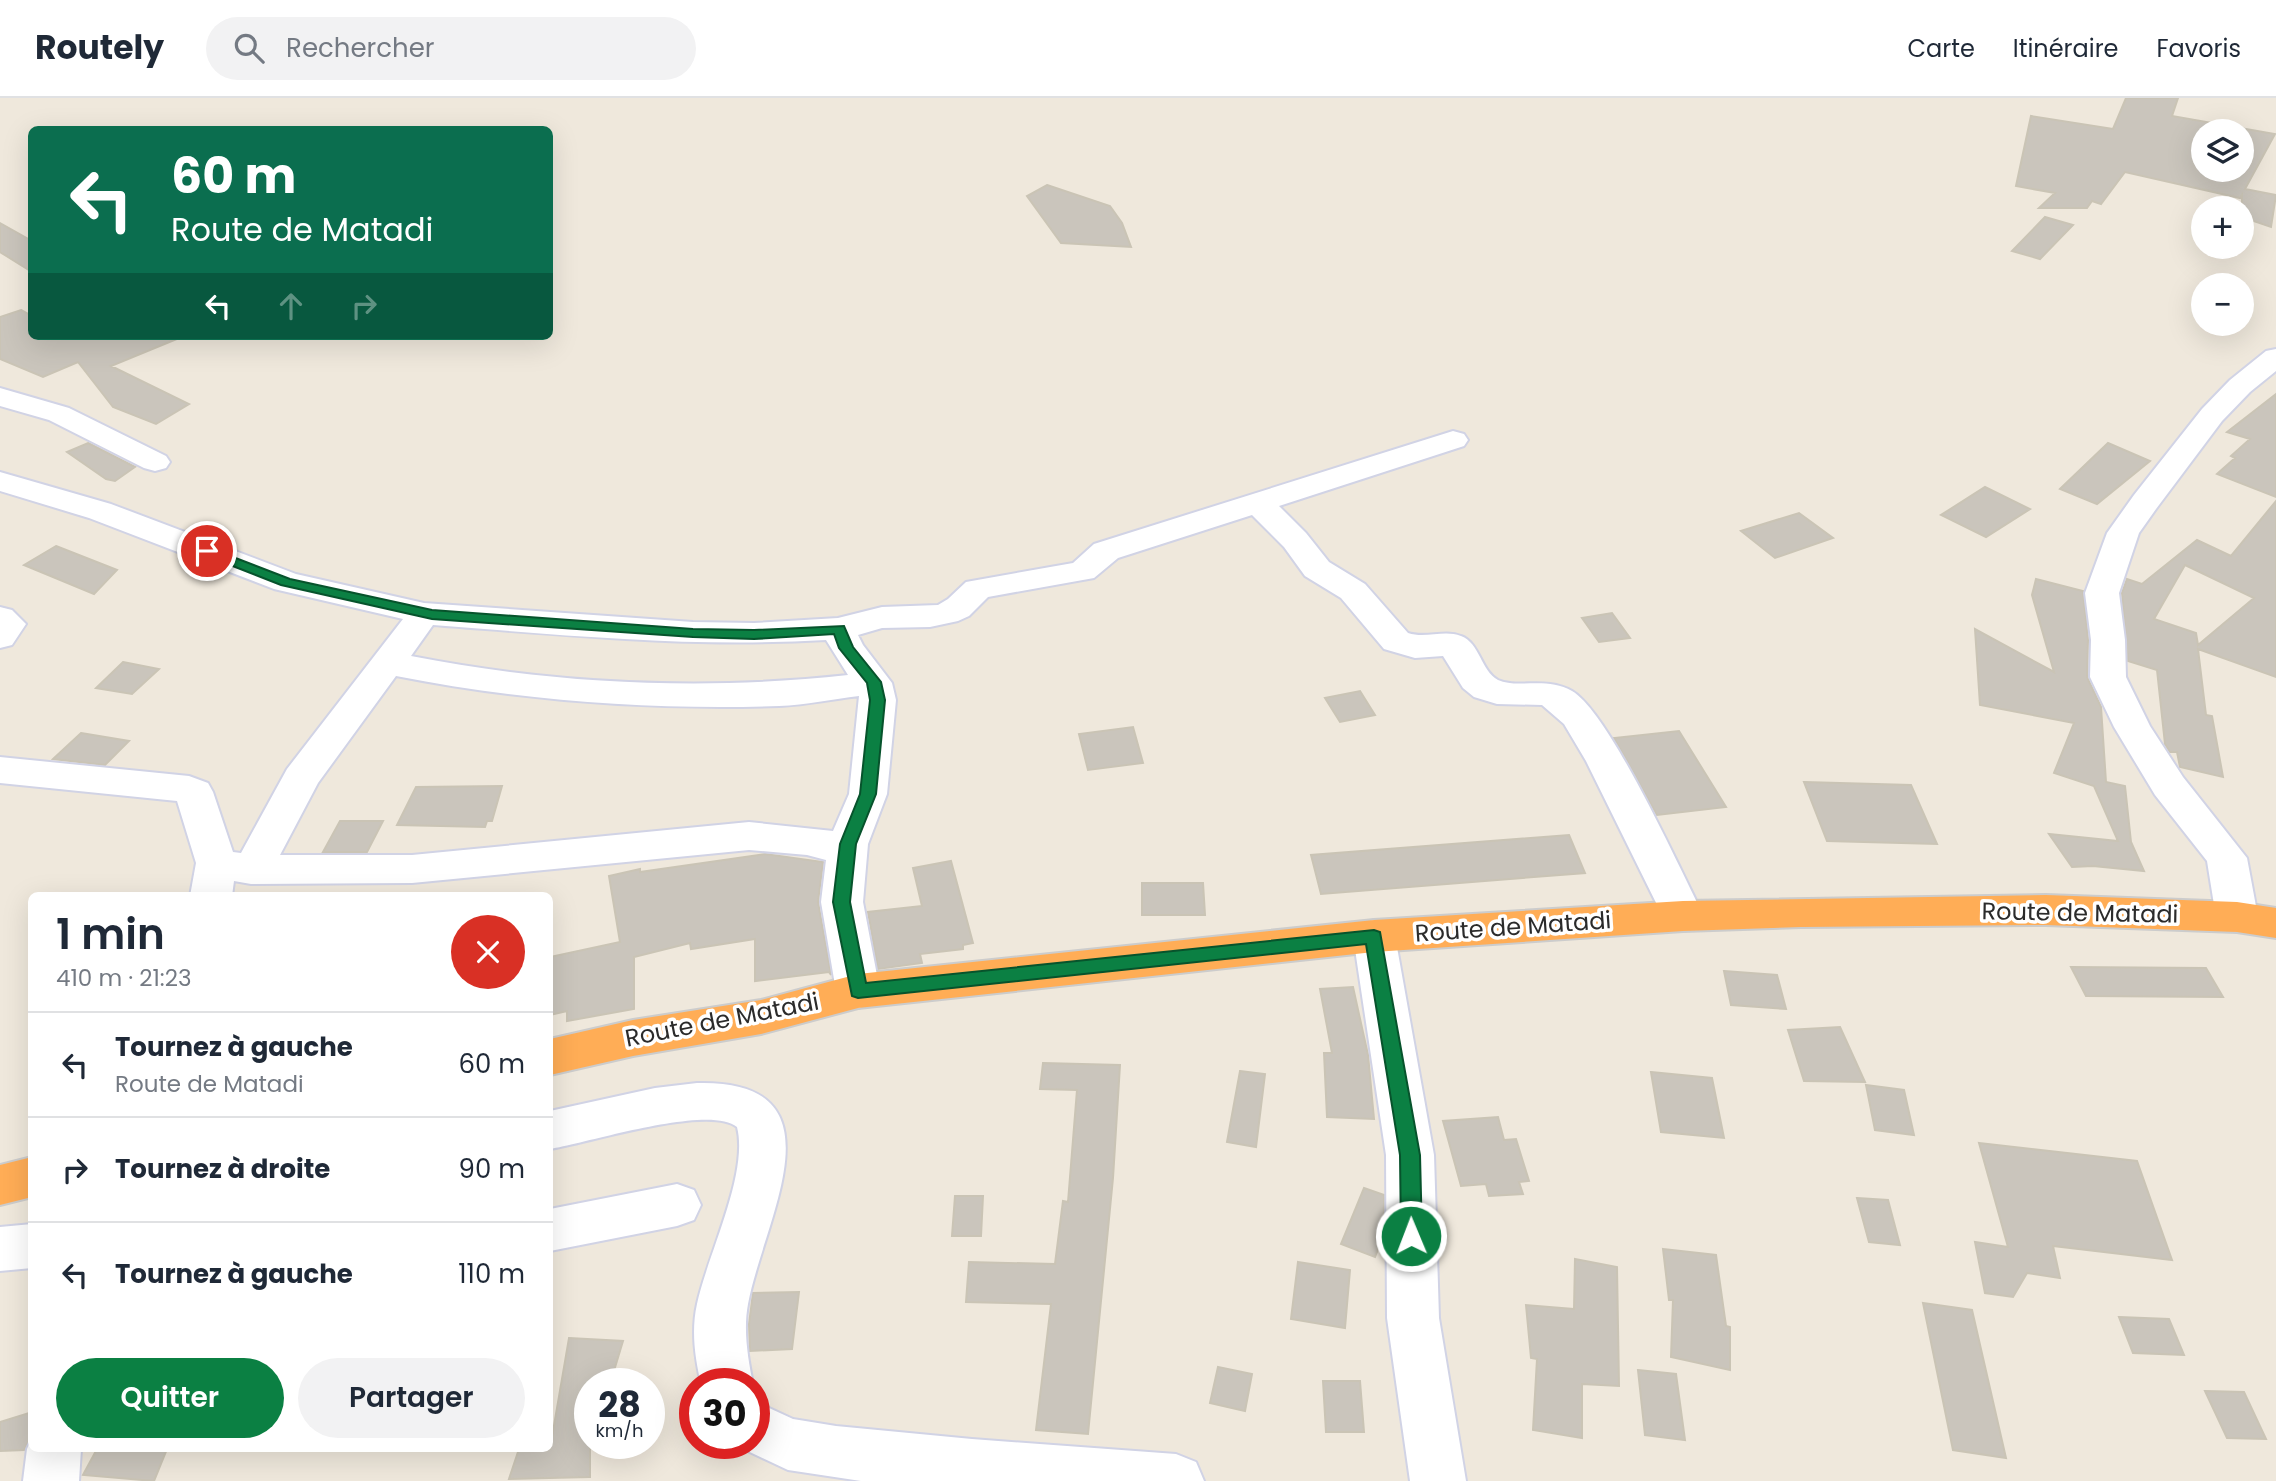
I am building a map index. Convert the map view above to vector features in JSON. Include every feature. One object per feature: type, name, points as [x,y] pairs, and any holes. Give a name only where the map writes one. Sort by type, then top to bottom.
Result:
[{"type":"highway","name":"Route de Matadi","points":[[553,1056],[633,1038],[761,1017],[858,991],[1374,936],[1683,916],[2046,910],[2257,920]]},
{"type":"highway","points":[[0,1185],[28,1178]]},
{"type":"street","points":[[2257,920],[2227,858],[2169,786],[2132,727],[2108,677],[2108,640],[2102,593],[2123,533],[2145,502],[2213,415],[2240,386],[2276,357]]},
{"type":"street","points":[[0,397],[59,414],[155,461]]},
{"type":"street","points":[[0,481],[100,511],[286,582],[425,613],[693,633],[754,634],[839,629],[885,617],[929,617],[957,610],[967,596],[978,589],[1082,571],[1088,568],[1096,556],[1106,551],[1453,440]]},
{"type":"street","points":[[1258,503],[1295,540],[1317,569],[1353,591],[1396,641],[1415,646],[1451,644],[1465,659],[1476,679],[1488,689],[1497,693],[1541,692],[1556,696],[1567,705],[1596,745],[1683,916]]},
{"type":"street","points":[[226,876],[273,834],[301,778],[425,613]]},
{"type":"street","points":[[0,617],[9,624],[0,636]]},
{"type":"street","points":[[839,629],[846,648],[874,682],[878,700],[868,794],[848,844],[842,902],[858,991]]},
{"type":"street","points":[[389,663],[470,679],[551,688],[641,693],[780,694],[874,682]]},
{"type":"street","points":[[0,770],[189,789],[194,792],[226,876]]},
{"type":"street","points":[[226,876],[412,869],[749,835],[807,841],[825,846],[848,844]]},
{"type":"street","points":[[412,869],[441,892]]},
{"type":"street","points":[[1374,936],[1410,1155],[1413,1318],[1438,1481]]},
{"type":"street","points":[[553,1129],[673,1105],[717,1101],[742,1105],[759,1121],[764,1146],[757,1183],[721,1307],[719,1352],[723,1368]]},
{"type":"street","points":[[553,1229],[677,1205]]},
{"type":"street","points":[[0,1249],[28,1246]]},
{"type":"street","points":[[770,1435],[788,1444],[836,1452],[972,1466],[1176,1481]]},
{"type":"street","points":[[51,1481],[54,1452]]},
{"type":"building","points":[[2126,98],[2178,98],[2172,116],[2191,119],[2191,182],[2249,182],[2245,189],[2276,195],[2271,227],[2254,221],[2254,196],[2231,196],[2125,172],[2101,204],[2092,201],[2087,208],[2039,208],[2055,193],[2016,186],[2031,116],[2113,129]]},
{"type":"building","points":[[2254,130],[2275,134],[2254,172]]},
{"type":"building","points":[[1047,185],[1110,206],[1122,223],[1131,247],[1061,243],[1027,196]]},
{"type":"building","points":[[2045,217],[2073,225],[2040,259],[2012,251]]},
{"type":"building","points":[[0,223],[28,239],[28,270],[0,252]]},
{"type":"building","points":[[21,310],[28,314],[28,340],[174,340],[111,366],[189,404],[156,424],[113,407],[78,362],[43,377],[0,359],[0,317]]},
{"type":"building","points":[[2276,394],[2276,497],[2217,474],[2235,458],[2231,456],[2250,439],[2227,432]]},
{"type":"building","points":[[88,443],[135,467],[115,481],[106,479],[67,452]]},
{"type":"building","points":[[2108,443],[2150,461],[2097,504],[2060,489]]},
{"type":"building","points":[[1985,487],[2030,509],[1986,537],[1941,515]]},
{"type":"building","points":[[2276,501],[2276,677],[2198,649],[2206,715],[2212,716],[2223,777],[2180,767],[2177,752],[2170,752],[2165,744],[2157,670],[2128,661],[2122,593],[2127,579],[2142,584],[2197,540],[2231,556]],"holes":[[[2185,565],[2254,598],[2198,645],[2196,633],[2154,619]]]},
{"type":"building","points":[[1799,513],[1833,538],[1775,558],[1741,531]]},
{"type":"building","points":[[56,546],[117,570],[94,594],[24,565]]},
{"type":"building","points":[[2036,579],[2083,591],[2088,640],[2087,677],[2101,707],[2106,782],[2125,786],[2131,842],[2144,871],[2093,866],[2072,867],[2049,834],[2118,841],[2094,786],[2054,773],[2074,723],[1980,705],[1975,629],[2054,672],[2032,595]]},
{"type":"building","points":[[1612,613],[1630,638],[1599,642],[1582,618]]},
{"type":"building","points":[[123,662],[159,669],[132,694],[96,688]]},
{"type":"building","points":[[1360,691],[1375,715],[1340,722],[1325,698]]},
{"type":"building","points":[[1133,727],[1143,763],[1088,770],[1079,734]]},
{"type":"building","points":[[1679,731],[1726,807],[1657,815],[1614,738]]},
{"type":"building","points":[[81,733],[129,741],[105,765],[53,759]]},
{"type":"building","points":[[1804,782],[1911,785],[1937,844],[1827,841]]},
{"type":"building","points":[[502,786],[492,821],[487,821],[485,827],[397,825],[416,787]]},
{"type":"building","points":[[340,821],[383,821],[367,852],[323,852]]},
{"type":"building","points":[[1569,835],[1585,873],[1321,894],[1311,855]]},
{"type":"building","points":[[765,854],[823,862],[818,902],[831,975],[829,972],[755,981],[755,939],[691,949],[690,943],[634,957],[634,1009],[567,1021],[567,1011],[553,1014],[553,956],[620,942],[609,876],[640,869],[640,872]]},
{"type":"building","points":[[951,861],[973,943],[963,945],[963,949],[920,954],[922,963],[878,969],[868,912],[922,906],[913,868]]},
{"type":"building","points":[[1142,883],[1203,883],[1205,915],[1142,915]]},
{"type":"building","points":[[2071,967],[2206,968],[2223,997],[2086,996]]},
{"type":"building","points":[[1724,971],[1777,975],[1786,1009],[1731,1005]]},
{"type":"building","points":[[1353,987],[1368,1055],[1374,1119],[1327,1117],[1324,1053],[1332,1053],[1320,989]]},
{"type":"building","points":[[1840,1027],[1865,1082],[1804,1081],[1788,1030]]},
{"type":"building","points":[[1043,1063],[1120,1065],[1113,1178],[1088,1434],[1036,1430],[1051,1304],[966,1302],[969,1262],[1055,1264],[1063,1201],[1068,1202],[1077,1090],[1040,1089]]},
{"type":"building","points":[[1240,1071],[1265,1074],[1256,1147],[1227,1142]]},
{"type":"building","points":[[1651,1072],[1712,1078],[1724,1138],[1661,1132]]},
{"type":"building","points":[[1866,1085],[1904,1090],[1914,1135],[1875,1130]]},
{"type":"building","points":[[1498,1117],[1504,1140],[1516,1139],[1529,1181],[1519,1182],[1523,1194],[1489,1196],[1486,1184],[1461,1186],[1443,1121]]},
{"type":"building","points":[[1979,1143],[2137,1161],[2172,1260],[2053,1246],[2060,1278],[2027,1273],[2013,1297],[1985,1293],[1975,1242],[2008,1247]]},
{"type":"building","points":[[1364,1188],[1384,1195],[1384,1234],[1375,1257],[1341,1244]]},
{"type":"building","points":[[955,1196],[983,1196],[981,1236],[952,1236]]},
{"type":"building","points":[[1857,1198],[1888,1200],[1900,1245],[1869,1242]]},
{"type":"building","points":[[1663,1249],[1716,1255],[1726,1326],[1730,1327],[1730,1370],[1671,1357],[1673,1300],[1669,1300]]},
{"type":"building","points":[[1575,1259],[1617,1267],[1619,1386],[1582,1384],[1582,1438],[1533,1430],[1537,1359],[1531,1358],[1526,1305],[1574,1309]]},
{"type":"building","points":[[1298,1262],[1350,1270],[1345,1328],[1291,1319]]},
{"type":"building","points":[[799,1292],[792,1349],[750,1351],[749,1324],[753,1293]]},
{"type":"building","points":[[1923,1303],[1972,1310],[2006,1458],[1953,1450]]},
{"type":"building","points":[[2119,1317],[2169,1319],[2184,1355],[2133,1353]]},
{"type":"building","points":[[569,1338],[623,1341],[615,1368],[574,1368],[574,1459],[590,1459],[590,1477],[509,1479],[518,1452],[553,1452],[553,1431]]},
{"type":"building","points":[[1218,1367],[1252,1374],[1245,1411],[1210,1403]]},
{"type":"building","points":[[1638,1370],[1676,1374],[1685,1440],[1645,1435]]},
{"type":"building","points":[[1323,1381],[1360,1381],[1364,1432],[1326,1432]]},
{"type":"building","points":[[2205,1391],[2244,1392],[2266,1439],[2227,1438]]},
{"type":"building","points":[[28,1413],[28,1442],[24,1450],[0,1451],[0,1422]]},
{"type":"building","points":[[95,1452],[166,1452],[154,1481],[83,1475]]},
{"type":"route","points":[[207,551],[286,582],[432,615],[494,617],[693,633],[754,634],[817,628],[839,629],[846,648],[874,682],[878,700],[868,794],[848,844],[842,902],[858,991],[1374,936],[1410,1155],[1411,1236]]}]
